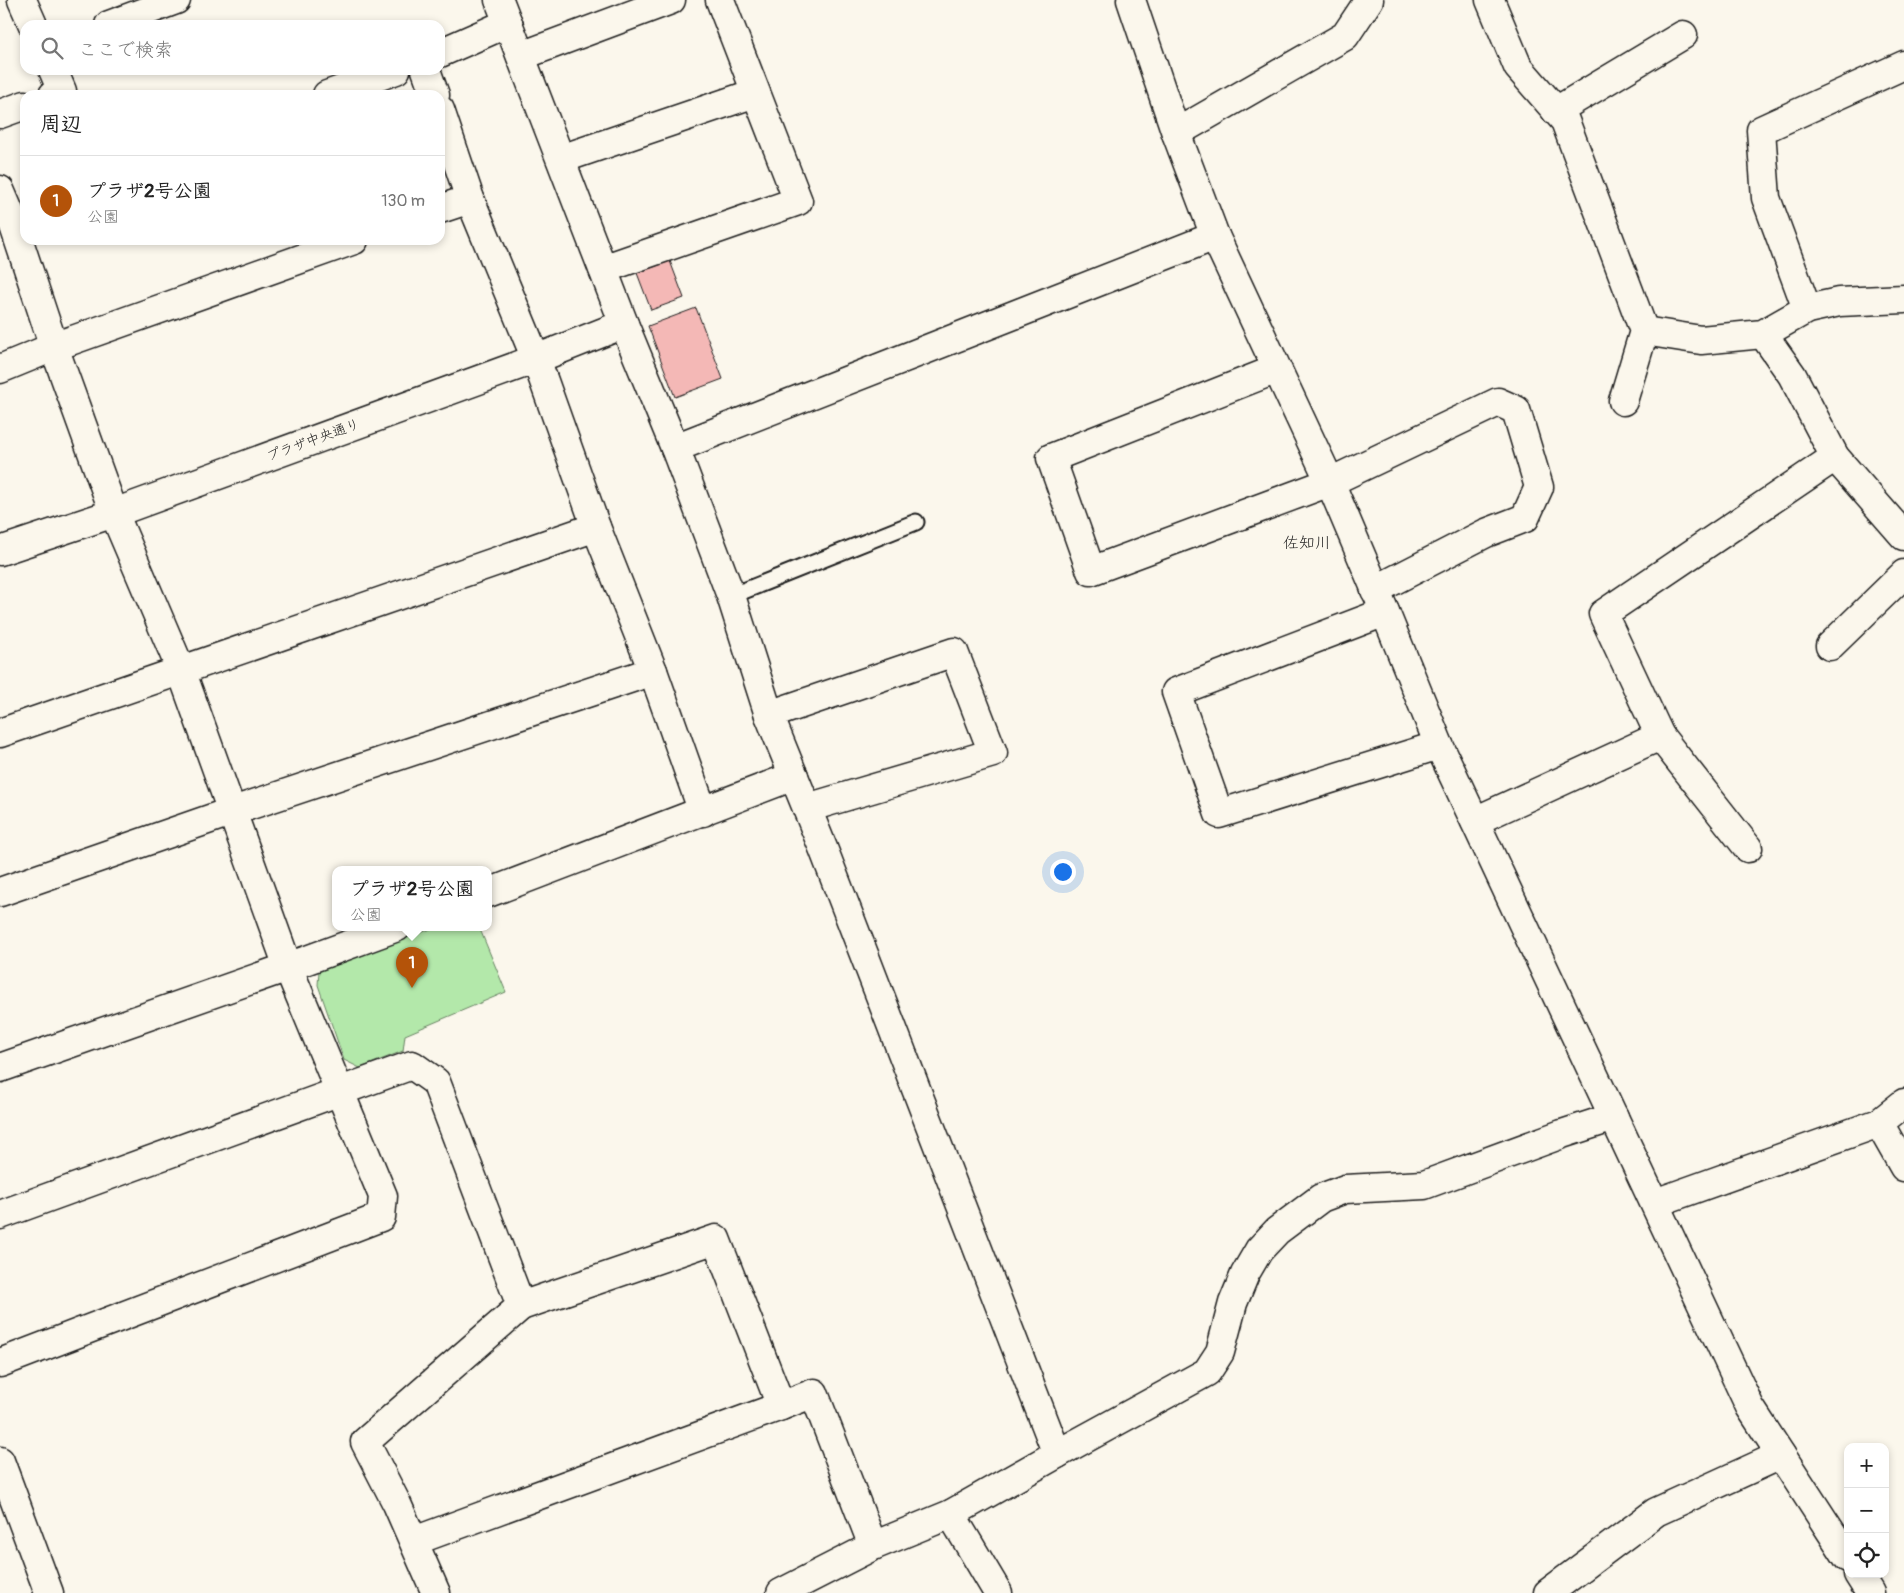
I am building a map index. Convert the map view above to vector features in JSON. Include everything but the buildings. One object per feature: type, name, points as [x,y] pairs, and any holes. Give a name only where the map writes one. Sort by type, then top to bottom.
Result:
[{"type":"street","points":[[22,0],[31,20]]},
{"type":"street","points":[[122,20],[176,0]]},
{"type":"street","points":[[521,56],[671,0]]},
{"type":"street","points":[[603,269],[798,202],[720,0]]},
{"type":"street","points":[[1131,0],[1176,133],[1215,236],[1330,482],[1438,745],[1750,1407],[1844,1552]]},
{"type":"street","points":[[1176,133],[1345,36],[1369,0]]},
{"type":"street","points":[[1490,0],[1518,67],[1565,122],[1644,331],[1622,401]]},
{"type":"street","points":[[445,50],[504,11],[731,596],[769,715],[807,808],[1057,1454]]},
{"type":"street","points":[[1556,111],[1683,35]]},
{"type":"street","points":[[1807,309],[1766,198],[1761,130],[1904,65]]},
{"type":"street","points":[[55,75],[61,90]]},
{"type":"street","points":[[341,90],[382,75]]},
{"type":"street","points":[[428,75],[433,90]]},
{"type":"street","points":[[561,159],[755,93]]},
{"type":"street","points":[[0,114],[20,107]]},
{"type":"street","points":[[445,125],[470,199],[536,359],[596,527],[653,671],[703,812]]},
{"type":"street","points":[[445,208],[470,199]]},
{"type":"street","points":[[8,205],[20,242]]},
{"type":"street","points":[[674,448],[1215,236]]},
{"type":"street","points":[[0,1363],[381,1217],[383,1196],[288,967],[181,670],[114,513],[54,348],[21,245]]},
{"type":"street","points":[[0,369],[340,245]]},
{"type":"street","points":[[1644,331],[1701,340],[1763,334],[1807,309],[1840,302],[1904,299]]},
{"type":"street","name":"プラザ中央通り","points":[[0,551],[114,513],[536,359],[624,324]]},
{"type":"street","points":[[1763,334],[1792,375],[1835,456],[1904,536]]},
{"type":"street","points":[[1277,369],[1051,458],[1091,570],[1330,482],[1498,402],[1516,410],[1539,486],[1525,518],[1486,533],[1380,601],[1176,692],[1219,814],[1438,745]]},
{"type":"street","points":[[1748,848],[1660,736],[1603,614],[1835,456]]},
{"type":"street","points":[[0,733],[596,527]]},
{"type":"street","points":[[1830,646],[1904,574]]},
{"type":"street","points":[[769,715],[954,652],[993,753],[807,808]]},
{"type":"street","points":[[0,892],[233,811],[653,671]]},
{"type":"street","points":[[1475,821],[1660,736]]},
{"type":"street","points":[[492,891],[794,776]]},
{"type":"street","points":[[0,1068],[386,931]]},
{"type":"street","points":[[0,1215],[412,1065],[436,1082],[521,1306]]},
{"type":"street","points":[[1655,1203],[1879,1123],[1904,1103]]},
{"type":"street","points":[[781,1593],[873,1546],[951,1514],[1207,1372],[1220,1352],[1233,1303],[1245,1274],[1259,1250],[1277,1232],[1320,1198],[1345,1189],[1424,1185],[1562,1134],[1614,1117]]},
{"type":"street","points":[[1879,1123],[1904,1167]]},
{"type":"street","points":[[436,1593],[397,1504],[365,1442],[521,1306],[716,1239],[781,1406]]},
{"type":"street","points":[[414,1542],[814,1393],[873,1546]]},
{"type":"street","points":[[1548,1593],[1656,1512],[1782,1455]]},
{"type":"street","points":[[0,1461],[49,1593]]},
{"type":"street","points":[[951,1514],[998,1593]]},
{"type":"street","points":[[1861,1578],[1870,1593]]},
{"type":"lane","points":[[731,596],[916,522]]},
{"type":"green space","points":[[425,931],[481,931],[506,992],[405,1035],[403,1051],[360,1068],[344,1060],[318,985],[319,971]]},
{"type":"place","name":"プラザ2号公園","points":[[412,988]]},
{"type":"district","name":"佐知川","points":[[1307,543]]}]
